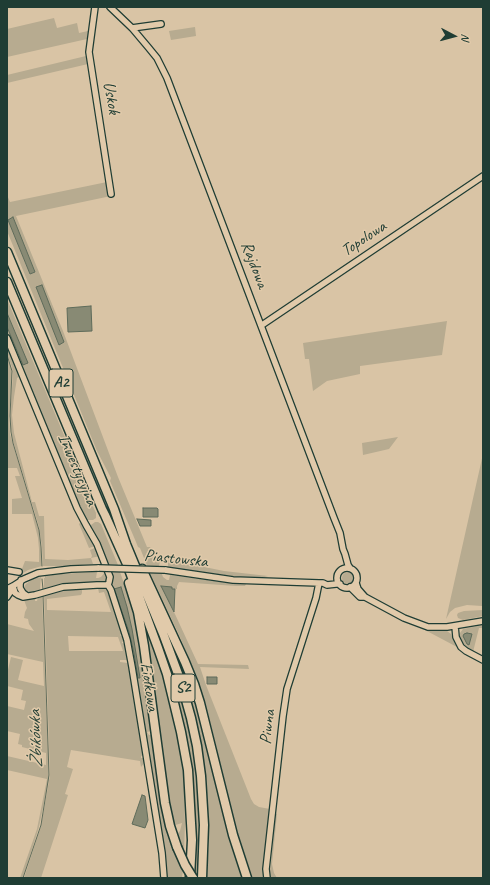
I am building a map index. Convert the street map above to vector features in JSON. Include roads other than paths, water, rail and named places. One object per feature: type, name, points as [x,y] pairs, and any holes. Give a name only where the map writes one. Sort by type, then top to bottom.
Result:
[{"type":"highway","name":"A2","points":[[7,252],[114,509]]},
{"type":"highway","name":"S2","points":[[7,282],[102,509],[127,564],[167,674],[178,716],[190,788],[192,840],[190,878]]},
{"type":"highway","points":[[102,509],[103,518],[126,575],[139,618],[147,662],[165,803],[170,826],[177,847],[193,878]]},
{"type":"highway","name":"S2","points":[[114,509],[126,544],[174,663],[191,718],[199,762],[204,806],[202,878]]},
{"type":"highway","points":[[114,509],[179,647],[190,674],[200,703],[233,835],[247,878]]},
{"type":"street","name":"Uskok","points":[[95,7],[89,52],[112,194]]},
{"type":"street","name":"Rajdowa","points":[[110,7],[132,28],[157,58],[167,78],[338,526],[343,549],[350,568]]},
{"type":"street","points":[[132,28],[161,24]]},
{"type":"street","name":"Topolowa","points":[[262,325],[483,176]]},
{"type":"street","name":"Inwestycyjna","points":[[7,338],[77,508],[97,544],[106,566],[110,577],[108,585]]},
{"type":"street","name":"Rajdowa","points":[[343,549],[343,569]]},
{"type":"street","name":"Piastowska","points":[[24,579],[35,574],[45,572],[99,568],[165,570],[233,580],[321,583],[328,585],[340,584]]},
{"type":"street","points":[[356,583],[350,587],[344,587],[340,584],[337,578],[338,573],[343,569],[350,568],[354,570],[358,589],[365,597]]},
{"type":"street","points":[[7,570],[18,572]]},
{"type":"street","name":"Piastowska","points":[[321,583],[337,578]]},
{"type":"street","points":[[24,579],[20,584],[20,588],[27,596]]},
{"type":"street","points":[[7,591],[9,588],[24,579]]},
{"type":"street","name":"Piwna","points":[[268,878],[266,869],[287,689],[321,583]]},
{"type":"street","points":[[14,586],[14,590],[17,595],[22,597],[63,587],[108,585]]},
{"type":"street","name":"Fiołkowa","points":[[108,585],[111,590],[126,640],[132,667],[162,853],[164,878]]},
{"type":"street","points":[[7,597],[14,586]]},
{"type":"street","points":[[350,587],[360,596],[365,597],[404,618],[428,627],[439,628],[483,621]]},
{"type":"street","points":[[454,626],[456,637],[461,647],[483,660]]},
{"type":"waterway","name":"Żbikówka","points":[[7,355],[12,371],[10,416],[11,432],[39,530],[42,566]]},
{"type":"waterway","name":"Żbikówka","points":[[42,579],[43,589]]},
{"type":"waterway","name":"Żbikówka","points":[[23,878],[41,825],[49,775],[43,596]]}]
